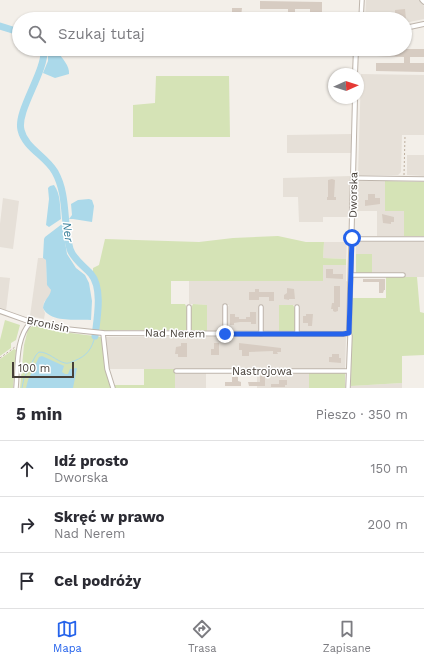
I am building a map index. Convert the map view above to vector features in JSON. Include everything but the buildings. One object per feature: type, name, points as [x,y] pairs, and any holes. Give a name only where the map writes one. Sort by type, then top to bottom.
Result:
[{"type":"street","points":[[361,12],[362,0]]},
{"type":"street","points":[[412,27],[424,24]]},
{"type":"street","points":[[355,68],[356,56]]},
{"type":"street","name":"Dworska","points":[[348,388],[355,104]]},
{"type":"street","points":[[353,178],[424,179]]},
{"type":"street","points":[[352,238],[424,239]]},
{"type":"street","points":[[351,275],[403,275]]},
{"type":"street","points":[[225,306],[225,334]]},
{"type":"street","points":[[297,306],[297,334]]},
{"type":"street","points":[[189,307],[189,333]]},
{"type":"street","points":[[261,307],[262,334]]},
{"type":"street","name":"Bronisin","points":[[0,311],[31,322],[65,329],[96,332]]},
{"type":"street","points":[[16,388],[20,343],[26,328],[31,322]]},
{"type":"street","name":"Nad Nerem","points":[[96,332],[225,334],[349,333]]},
{"type":"street","points":[[103,333],[107,369],[113,388]]},
{"type":"street","name":"Nastrojowa","points":[[176,371],[348,371]]},
{"type":"path","points":[[404,178],[406,136]]},
{"type":"path","points":[[0,358],[20,343]]},
{"type":"shaded area","points":[[366,0],[419,0],[424,6],[424,19],[412,22],[412,12],[365,12]]},
{"type":"shaded area","points":[[364,74],[424,75],[424,135],[402,135],[401,172],[398,175],[358,175],[360,104],[364,104]]},
{"type":"shaded area","points":[[351,134],[351,153],[287,153],[287,135]]},
{"type":"shaded area","points":[[407,155],[424,155],[424,176],[407,175]]},
{"type":"shaded area","points":[[350,176],[350,217],[323,217],[323,222],[299,222],[298,197],[283,197],[283,178]]},
{"type":"shaded area","points":[[358,181],[385,181],[385,211],[404,211],[404,236],[377,236],[377,211],[357,211]]},
{"type":"shaded area","points":[[3,198],[19,201],[13,249],[0,247],[0,224]]},
{"type":"shaded area","points":[[324,242],[347,242],[346,259],[323,258]]},
{"type":"shaded area","points":[[356,242],[424,242],[424,277],[403,277],[402,273],[372,273],[372,254],[356,254]]},
{"type":"shaded area","points":[[38,258],[43,258],[46,260],[47,284],[51,290],[51,294],[44,302],[44,319],[30,316]]},
{"type":"shaded area","points":[[323,265],[346,265],[346,281],[349,282],[347,330],[299,331],[300,305],[279,305],[279,331],[263,331],[264,305],[258,305],[259,331],[227,331],[227,308],[229,305],[222,305],[223,331],[207,331],[207,305],[189,304],[189,281],[322,281]]},
{"type":"shaded area","points":[[0,277],[10,278],[6,311],[0,309]]},
{"type":"shaded area","points":[[106,337],[346,337],[345,369],[109,369]]},
{"type":"shaded area","points":[[175,373],[206,373],[206,388],[175,388]]},
{"type":"shaded area","points":[[257,373],[309,373],[309,388],[257,388]]},
{"type":"shaded area","points":[[402,383],[402,388],[351,388],[351,386]]},
{"type":"green space","points":[[156,76],[229,76],[230,137],[133,137],[133,105],[155,103]]},
{"type":"green space","points":[[385,181],[424,182],[424,236],[404,236],[404,211],[385,211]]},
{"type":"green space","points":[[278,236],[306,242],[324,242],[323,258],[346,259],[346,265],[323,265],[323,281],[171,281],[171,304],[185,304],[187,308],[187,330],[107,331],[97,329],[100,300],[93,268],[99,265],[105,239],[199,242],[233,238]]},
{"type":"green space","points":[[356,254],[372,254],[372,273],[356,273]]},
{"type":"green space","points":[[386,277],[417,277],[420,312],[424,313],[424,355],[402,356],[402,383],[351,386],[352,298],[386,298]]},
{"type":"green space","points":[[193,304],[207,305],[207,331],[191,330],[191,308]]},
{"type":"green space","points":[[279,305],[293,305],[295,308],[295,331],[279,331]]},
{"type":"green space","points":[[5,320],[20,325],[16,340],[11,343],[11,348],[0,356],[0,340]]},
{"type":"green space","points":[[34,325],[55,331],[102,337],[112,388],[20,388],[24,345],[28,329]]},
{"type":"green space","points":[[14,349],[16,350],[13,388],[0,388],[0,359]]},
{"type":"green space","points":[[144,369],[175,369],[175,388],[115,388],[114,385],[144,385]]},
{"type":"green space","points":[[309,373],[345,373],[345,388],[309,388]]},
{"type":"water","points":[[48,56],[61,56],[67,65],[69,74],[55,78],[43,73],[48,61]]},
{"type":"water","points":[[54,185],[59,197],[61,219],[49,227],[46,225],[49,199],[48,188]]},
{"type":"water","points":[[78,200],[92,200],[94,206],[92,222],[69,219],[72,215],[71,204]]},
{"type":"water","points":[[62,224],[67,254],[76,268],[85,275],[89,283],[92,301],[91,320],[58,318],[46,313],[43,308],[51,290],[47,285],[46,260],[43,258],[44,239]]},
{"type":"water","points":[[42,356],[64,366],[62,372],[65,374],[68,374],[70,369],[77,368],[73,388],[26,388],[28,380],[39,357]]},
{"type":"waterway","name":"Ner","points":[[0,26],[12,30]]},
{"type":"waterway","name":"Ner","points":[[43,56],[41,68],[23,112],[21,130],[23,136],[31,147],[51,166],[55,172],[64,200],[71,253],[95,280],[98,295],[98,313],[95,336]]},
{"type":"waterway","name":"Ner","points":[[22,388],[24,378],[39,352],[46,353],[62,362],[70,363],[79,359],[88,352],[95,336]]},
{"type":"route","points":[[225,334],[349,333],[352,238]]}]
